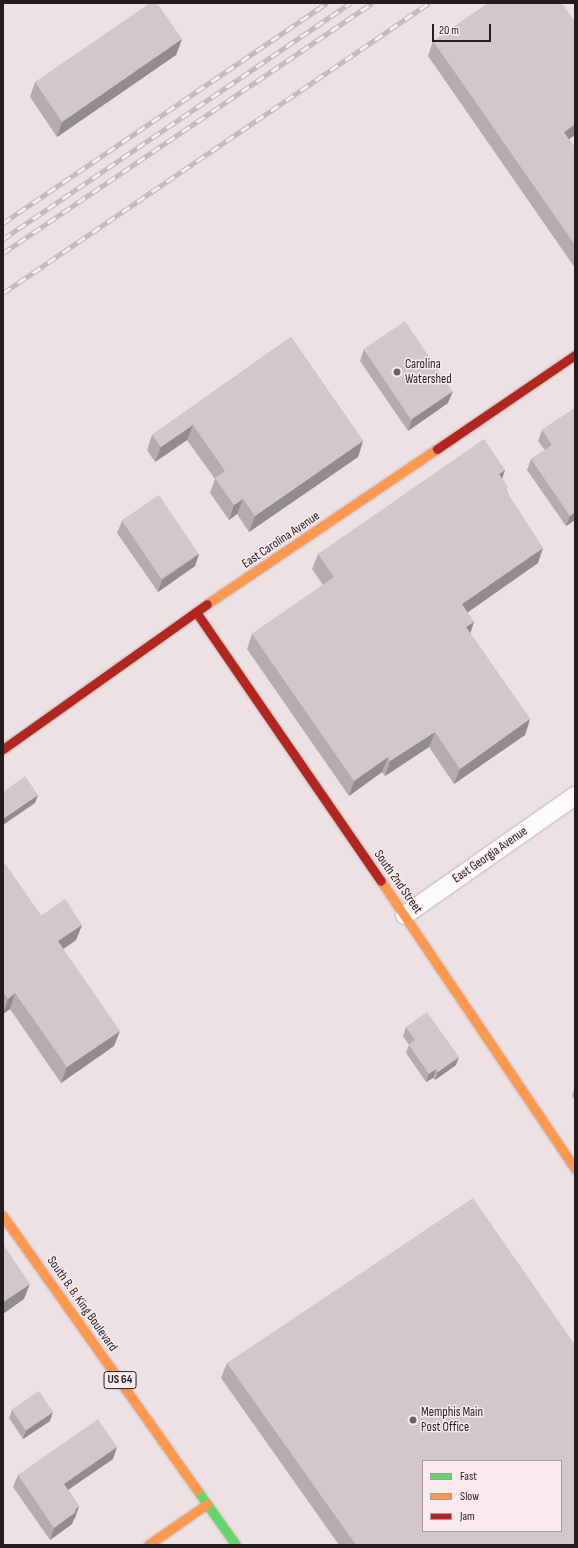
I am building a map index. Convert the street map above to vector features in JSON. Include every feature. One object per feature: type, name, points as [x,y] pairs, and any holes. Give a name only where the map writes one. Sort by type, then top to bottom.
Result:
[{"type":"street","name":"East Carolina Avenue","points":[[3,749],[196,612],[575,355]]},
{"type":"street","name":"South 2nd Street","points":[[196,612],[405,915],[575,1169]]},
{"type":"street","name":"East Georgia Avenue","points":[[405,915],[575,796]]},
{"type":"street","name":"South B. B. King Boulevard","points":[[3,1216],[236,1545]]},
{"type":"street","points":[[148,1545],[207,1504]]},
{"type":"building","points":[[150,3],[157,3],[182,39],[62,122],[35,82]]},
{"type":"building","points":[[488,3],[562,3],[575,22],[575,124],[564,132],[575,148],[575,245],[433,41]]},
{"type":"building","name":"Carolina Watershed","points":[[405,321],[453,391],[411,419],[364,349]]},
{"type":"building","points":[[291,337],[363,441],[255,516],[243,499],[234,505],[215,478],[225,471],[193,425],[161,447],[152,435]]},
{"type":"building","points":[[575,408],[575,512],[570,516],[531,459],[552,445],[542,430]]},
{"type":"building","points":[[484,439],[505,470],[499,474],[508,487],[505,489],[543,548],[462,604],[474,622],[466,627],[530,719],[460,769],[435,732],[390,761],[388,757],[354,781],[252,634],[334,577],[318,554]]},
{"type":"building","points":[[159,495],[199,554],[161,579],[122,520]]},
{"type":"building","points":[[25,776],[38,795],[4,818],[3,792]]},
{"type":"building","points":[[3,861],[41,916],[65,899],[82,925],[58,941],[120,1031],[67,1067],[15,993],[8,999],[4,993],[3,994]]},
{"type":"building","points":[[427,1012],[459,1057],[438,1072],[436,1069],[429,1074],[409,1045],[415,1040],[406,1027]]},
{"type":"building","name":"Memphis Main Post Office","points":[[473,1198],[575,1345],[575,1545],[356,1545],[227,1363]]},
{"type":"building","points":[[3,1244],[30,1284],[3,1302]]},
{"type":"building","points":[[39,1391],[53,1412],[26,1430],[12,1409]]},
{"type":"building","points":[[98,1419],[117,1447],[64,1484],[79,1506],[75,1510],[76,1512],[54,1528],[18,1475]]},
{"type":"railway","points":[[3,223],[327,3]]},
{"type":"railway","points":[[3,239],[350,3]]},
{"type":"railway","points":[[3,253],[372,3]]},
{"type":"railway","points":[[3,293],[429,3]]},
{"type":"traffic: fast","points":[[197,1490],[236,1545]]},
{"type":"traffic: slow","points":[[207,604],[437,449]]},
{"type":"traffic: slow","points":[[381,881],[575,1169]]},
{"type":"traffic: slow","points":[[3,1216],[197,1490]]},
{"type":"traffic: slow","points":[[148,1545],[207,1504]]},
{"type":"traffic: jam","points":[[437,449],[575,355]]},
{"type":"traffic: jam","points":[[3,749],[207,604]]},
{"type":"traffic: jam","points":[[196,612],[381,881]]},
{"type":"place","name":"Carolina Watershed","points":[[397,372]]},
{"type":"place","name":"Memphis Main Post Office","points":[[413,1420]]}]
